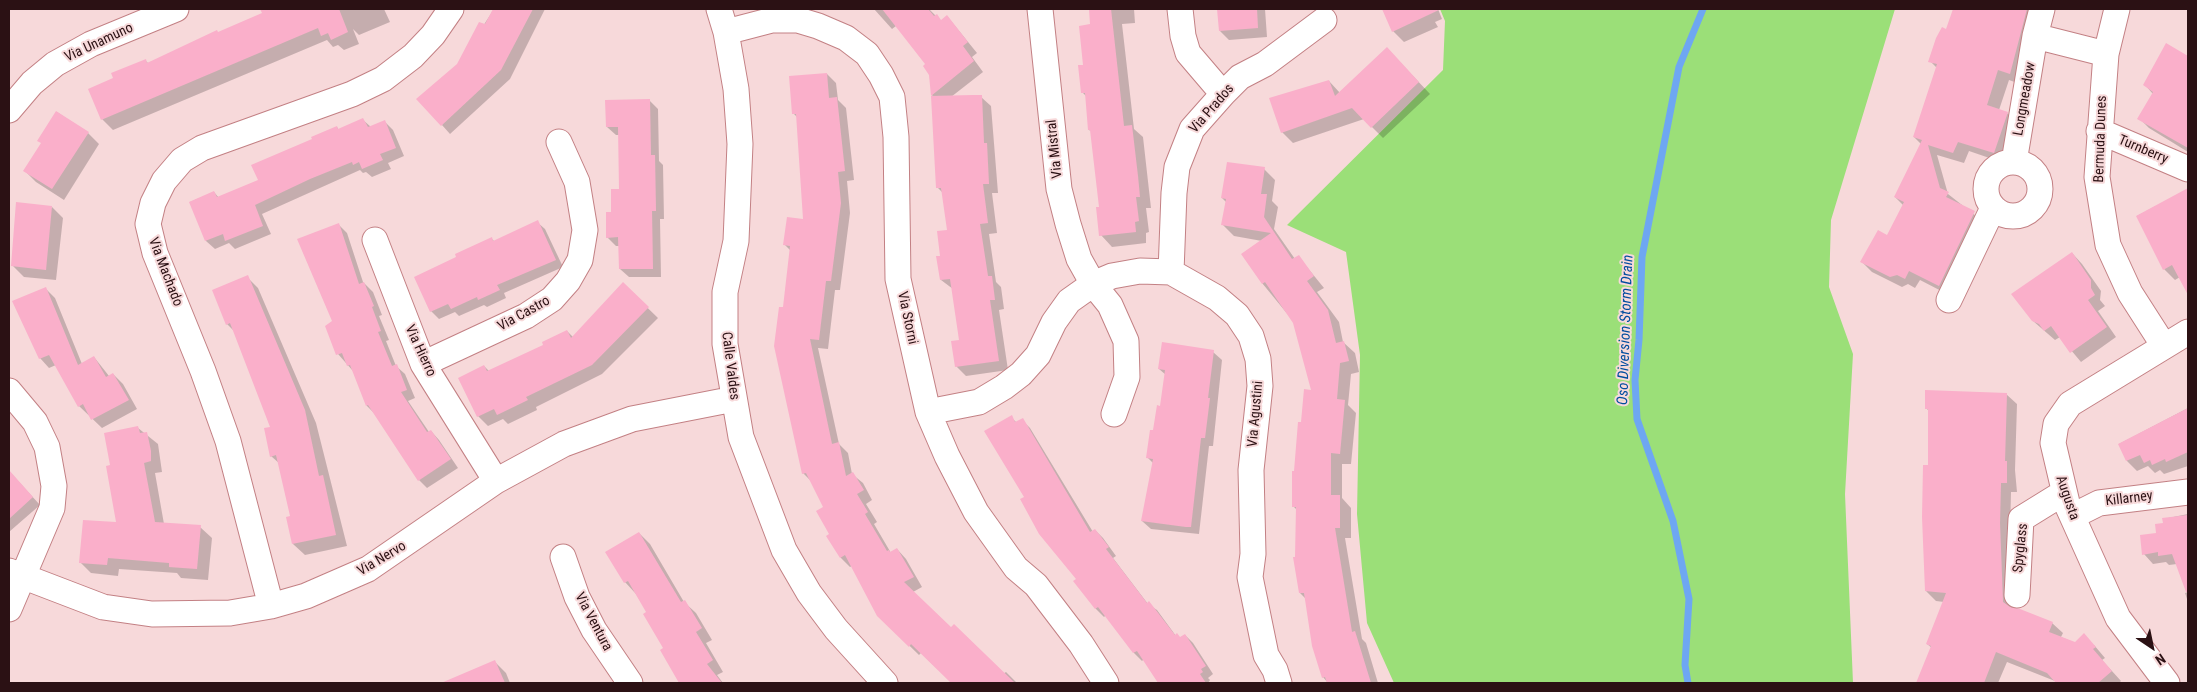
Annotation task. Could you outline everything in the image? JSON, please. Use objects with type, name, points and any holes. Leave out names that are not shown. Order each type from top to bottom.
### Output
[{"type":"street","name":"Via Unamuno","points":[[9,110],[32,83],[55,64],[90,44],[176,9]]},
{"type":"street","name":"Via Machado","points":[[271,606],[228,441],[200,362],[156,253],[148,224],[152,204],[164,181],[182,160],[202,148],[352,94],[383,79],[413,56],[451,9]]},
{"type":"street","name":"Via Mistral","points":[[1040,9],[1059,189],[1079,259],[1093,284],[1110,305],[1126,341],[1127,377],[1114,414]]},
{"type":"street","points":[[1180,9],[1183,36],[1188,53],[1222,94]]},
{"type":"street","name":"Longmeadow","points":[[2014,162],[2035,36],[2042,9]]},
{"type":"street","name":"Bermuda Dunes","points":[[2117,9],[2106,54],[2097,177],[2108,245],[2130,293],[2164,346]]},
{"type":"street","name":"Calle Valdes","points":[[722,20],[736,89],[740,144],[736,241],[725,292],[725,344],[741,437],[784,550],[809,592],[836,629],[885,683]]},
{"type":"street","name":"Via Storni","points":[[722,20],[798,20],[818,26],[846,38],[866,54],[881,75],[892,97],[896,137],[898,279],[928,412],[947,456],[976,512],[1016,568],[1036,585],[1081,644],[1106,683]]},
{"type":"street","name":"Via Prados","points":[[1171,272],[1174,193],[1177,167],[1192,129],[1222,94],[1240,77],[1265,64],[1324,20]]},
{"type":"street","points":[[2035,36],[2106,54]]},
{"type":"street","name":"Turnberry","points":[[2099,131],[2188,169]]},
{"type":"street","name":"Via Castro","points":[[423,364],[526,316],[552,299],[568,281],[580,260],[585,230],[577,182],[559,142]]},
{"type":"street","points":[[2014,162],[2025,165],[2037,178],[2040,186],[2036,202],[2031,210],[2020,215],[2011,216],[1993,208],[1987,196],[1986,187],[1989,176],[1995,169],[2005,163],[2014,162]]},
{"type":"street","points":[[1948,300],[1993,208]]},
{"type":"street","name":"Via Hierro","points":[[375,240],[423,364],[496,481]]},
{"type":"street","points":[[928,412],[979,402],[1021,374],[1038,355],[1054,322],[1069,300],[1093,284],[1112,276],[1131,273],[1171,272]]},
{"type":"street","name":"Via Agustini","points":[[1171,272],[1216,298],[1236,315],[1251,336],[1258,359],[1260,386],[1251,470],[1253,554],[1250,577],[1266,655],[1275,670],[1279,683]]},
{"type":"street","name":"Augusta","points":[[2167,683],[2118,618],[2063,493],[2052,443],[2056,424],[2070,404],[2188,332]]},
{"type":"street","points":[[9,392],[35,422],[47,447],[54,486],[52,508],[16,574],[9,609]]},
{"type":"street","name":"Via Nervo","points":[[16,574],[103,607],[152,614],[230,613],[271,606],[306,596],[368,569],[399,550],[496,481],[564,444],[632,419],[734,399]]},
{"type":"street","name":"Killarney","points":[[2072,516],[2099,503],[2188,492]]},
{"type":"street","name":"Spyglass","points":[[2017,595],[2021,519],[2063,493]]},
{"type":"street","name":"Via Ventura","points":[[563,557],[577,597],[594,630],[630,683]]},
{"type":"green space","points":[[1440,9],[1895,9],[1831,220],[1829,287],[1853,354],[1845,494],[1853,683],[1394,683],[1367,623],[1357,514],[1360,355],[1346,252],[1287,225],[1443,70],[1445,21]]},
{"type":"building","points":[[260,9],[339,9],[348,32],[331,40],[328,33],[321,36],[318,28],[101,120],[88,89],[113,78],[111,73],[146,59],[147,63],[217,30],[218,32],[262,13]]},
{"type":"building","points":[[493,9],[533,9],[501,70],[441,126],[416,99],[457,64],[479,22],[485,24]]},
{"type":"building","points":[[882,9],[928,9],[934,16],[937,14],[941,20],[947,15],[968,42],[963,46],[974,61],[931,96],[929,75],[923,66],[925,64]]},
{"type":"building","points":[[1089,9],[1111,9],[1124,126],[1132,125],[1138,176],[1140,197],[1136,197],[1139,221],[1135,222],[1136,232],[1099,236],[1096,207],[1099,207],[1090,130],[1088,130],[1085,93],[1081,93],[1078,65],[1083,65],[1079,26],[1090,24]]},
{"type":"building","points":[[1217,9],[1257,9],[1258,28],[1219,31]]},
{"type":"building","points":[[1382,9],[1441,9],[1392,32]]},
{"type":"building","points":[[1953,9],[2027,9],[2010,74],[1998,70],[1987,105],[2008,112],[1994,153],[1958,142],[1953,153],[1928,145],[1940,188],[1949,192],[1946,197],[1975,211],[1939,286],[1909,271],[1905,279],[1897,275],[1890,277],[1860,262],[1878,230],[1887,235],[1904,202],[1894,197],[1922,140],[1913,137],[1937,64],[1928,62],[1936,38],[1942,27],[1946,29]]},
{"type":"building","points":[[2166,43],[2188,56],[2188,148],[2137,119],[2153,92],[2143,85]]},
{"type":"building","points":[[1387,47],[1419,82],[1371,128],[1352,108],[1281,133],[1269,98],[1329,80],[1335,96]]},
{"type":"building","points":[[827,73],[829,98],[837,97],[845,171],[838,172],[841,203],[831,281],[826,281],[819,340],[810,339],[832,444],[839,442],[846,476],[853,472],[864,490],[857,494],[868,512],[865,514],[887,551],[889,550],[890,552],[897,548],[914,577],[904,582],[951,627],[954,624],[1015,683],[951,683],[911,644],[909,647],[877,616],[845,555],[840,558],[826,536],[829,534],[816,511],[823,507],[806,473],[802,474],[774,346],[779,307],[783,307],[790,246],[783,245],[787,217],[803,219],[796,114],[792,114],[789,76]]},
{"type":"building","points":[[982,95],[984,143],[987,143],[989,184],[983,184],[988,223],[980,224],[988,276],[992,276],[995,300],[990,300],[999,361],[955,367],[951,341],[959,340],[950,279],[940,280],[936,256],[940,256],[937,231],[947,230],[941,188],[936,188],[931,96]]},
{"type":"building","points":[[650,99],[651,155],[655,155],[656,211],[652,211],[653,269],[619,269],[618,237],[606,238],[606,212],[611,212],[611,189],[619,189],[618,127],[606,127],[605,100]]},
{"type":"building","points":[[56,111],[89,132],[52,189],[23,171],[41,143],[37,141]]},
{"type":"building","points":[[363,118],[368,127],[385,120],[396,148],[380,154],[383,160],[362,169],[359,162],[353,165],[352,162],[310,179],[255,205],[263,226],[225,241],[223,234],[205,241],[189,202],[214,191],[217,197],[258,180],[251,165],[312,139],[311,137],[337,126],[338,129]]},
{"type":"building","points":[[1227,162],[1265,167],[1261,194],[1267,194],[1264,217],[1292,259],[1299,255],[1314,276],[1307,281],[1328,310],[1336,343],[1344,341],[1349,361],[1340,363],[1337,399],[1345,400],[1340,454],[1331,453],[1331,495],[1340,495],[1340,528],[1335,528],[1352,632],[1355,631],[1371,683],[1327,683],[1325,677],[1322,678],[1312,646],[1304,593],[1299,593],[1293,557],[1295,557],[1296,507],[1292,507],[1292,471],[1294,471],[1298,422],[1301,422],[1304,389],[1311,390],[1293,323],[1265,282],[1262,284],[1241,254],[1271,233],[1221,225],[1226,199],[1221,198]]},
{"type":"building","points":[[2188,188],[2188,295],[2172,265],[2163,270],[2136,216]]},
{"type":"building","points":[[16,202],[52,206],[46,270],[11,266]]},
{"type":"building","points":[[538,220],[556,260],[497,285],[500,290],[478,300],[477,297],[451,309],[448,304],[430,312],[414,277],[456,257],[455,254],[492,237],[493,241]]},
{"type":"building","points":[[339,223],[359,284],[364,282],[374,306],[372,307],[381,331],[378,332],[392,366],[397,364],[407,390],[401,392],[427,432],[431,430],[451,459],[418,481],[368,405],[366,406],[350,365],[347,366],[342,353],[336,355],[325,326],[332,321],[297,239]]},
{"type":"building","points":[[2072,252],[2091,280],[2091,288],[2095,295],[2088,300],[2107,327],[2070,353],[2051,326],[2044,331],[2039,324],[2032,321],[2011,294]]},
{"type":"building","points":[[248,275],[305,410],[319,476],[323,475],[336,535],[292,544],[286,517],[290,516],[276,455],[270,457],[264,428],[270,427],[230,323],[226,325],[212,290]]},
{"type":"building","points":[[623,282],[649,307],[592,365],[526,397],[528,400],[497,415],[494,409],[477,417],[458,378],[484,365],[487,371],[543,345],[542,342],[567,330],[571,338]]},
{"type":"building","points":[[46,287],[78,365],[94,356],[106,377],[113,373],[129,400],[91,420],[83,404],[78,407],[49,355],[39,359],[12,301]]},
{"type":"building","points":[[1162,342],[1214,350],[1205,438],[1201,438],[1191,527],[1141,521],[1153,459],[1146,458],[1150,430],[1153,430],[1157,405],[1160,406],[1165,370],[1158,369]]},
{"type":"building","points":[[1925,390],[2007,393],[2005,461],[2007,461],[2007,483],[2001,483],[2000,523],[2003,602],[2010,607],[2053,622],[2049,632],[2075,642],[2084,633],[2096,647],[2093,649],[2112,671],[2098,683],[2056,683],[2047,673],[1996,652],[1984,683],[1916,683],[1931,646],[1926,644],[1946,593],[1925,591],[1922,517],[1923,465],[1928,465],[1928,409],[1925,409]]},
{"type":"building","points":[[2188,408],[2188,452],[2166,462],[2165,459],[2152,465],[2150,460],[2144,463],[2140,455],[2126,461],[2118,444]]},
{"type":"building","points":[[1012,415],[1015,422],[1023,418],[1090,532],[1095,529],[1109,547],[1106,549],[1147,603],[1149,601],[1175,635],[1177,633],[1180,637],[1185,634],[1206,666],[1201,669],[1203,672],[1200,674],[1206,683],[1158,683],[1137,651],[1133,653],[1098,607],[1095,609],[1073,581],[1076,579],[1039,534],[1020,499],[1024,497],[984,431]]},
{"type":"building","points":[[138,426],[140,433],[147,432],[151,451],[151,461],[144,463],[155,522],[201,525],[197,569],[169,567],[169,563],[108,558],[107,565],[79,563],[83,520],[116,522],[106,466],[110,465],[104,433]]},
{"type":"building","points":[[9,470],[33,497],[9,519]]},
{"type":"building","points":[[2188,515],[2188,592],[2186,592],[2172,554],[2158,556],[2158,552],[2142,555],[2140,535],[2156,533],[2155,524],[2163,523],[2162,518]]},
{"type":"building","points":[[639,532],[681,602],[685,600],[702,628],[696,632],[713,660],[707,664],[722,683],[679,683],[660,650],[663,648],[643,614],[646,612],[628,581],[624,583],[605,552]]},
{"type":"building","points":[[495,660],[505,683],[441,683]]},
{"type":"waterway","name":"Oso Diversion Storm Drain","points":[[1688,683],[1685,665],[1689,599],[1673,521],[1637,419],[1635,380],[1639,340],[1642,257],[1679,67],[1703,9]]}]
